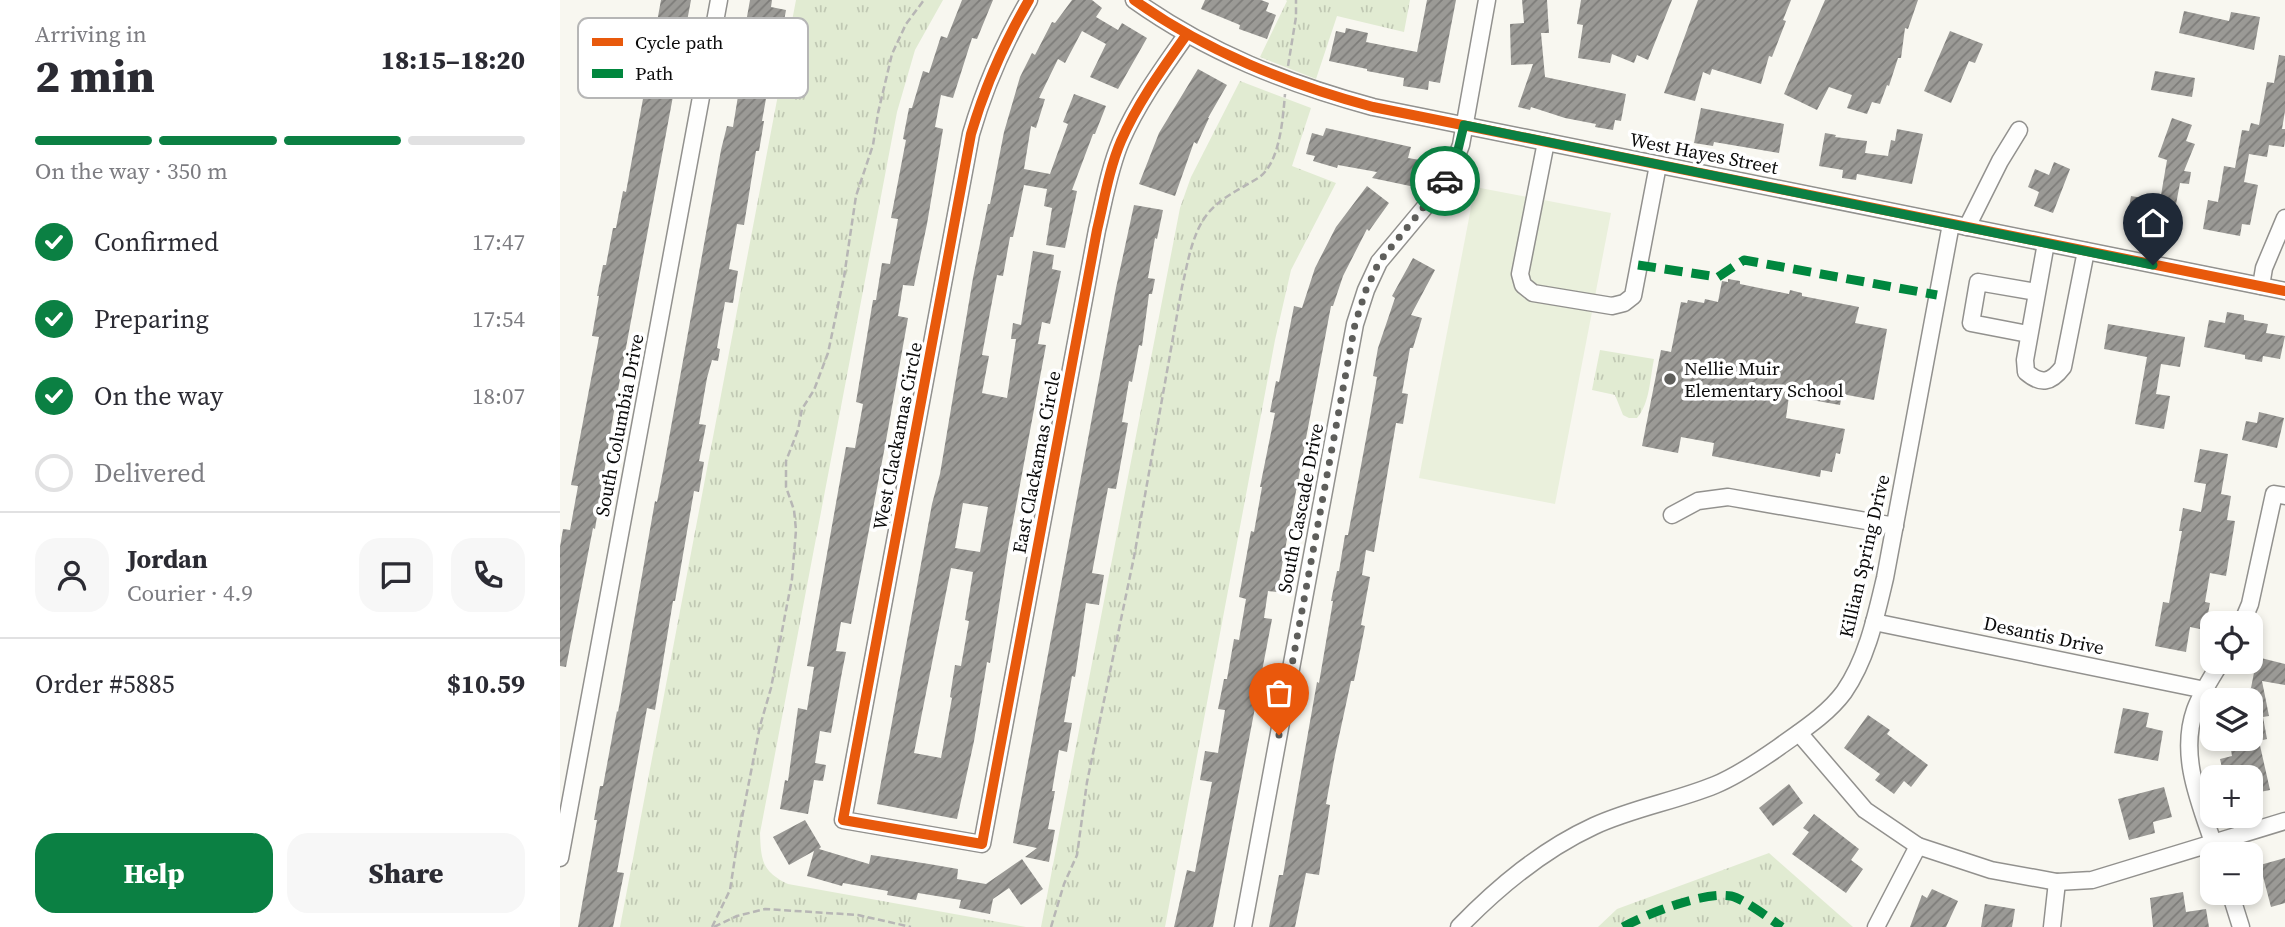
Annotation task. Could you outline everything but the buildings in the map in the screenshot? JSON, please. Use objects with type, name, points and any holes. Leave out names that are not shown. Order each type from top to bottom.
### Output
[{"type":"street","name":"South Columbia Drive","points":[[716,18],[719,0]]},
{"type":"street","name":"West Clackamas Circle","points":[[912,832],[843,820],[971,134],[993,70],[1009,34],[1029,0]]},
{"type":"street","name":"West Hayes Street","points":[[1134,0],[1187,34],[1237,60],[1286,80],[1373,107],[2285,291]]},
{"type":"street","name":"South Cascade Drive","points":[[1243,927],[1355,324],[1379,262],[1448,177],[1461,145],[1487,0]]},
{"type":"street","name":"East Clackamas Circle","points":[[912,832],[982,844],[1094,244],[1109,180],[1134,114],[1187,34]]},
{"type":"street","name":"South Columbia Drive","points":[[560,858],[701,98]]},
{"type":"street","name":"Killian Spring Drive","points":[[1459,927],[1489,896],[1538,856],[1595,825],[1717,785],[1759,761],[1799,733],[1843,693],[1861,660],[1874,622],[1959,226],[2019,130]]},
{"type":"street","points":[[1546,142],[1520,274],[1523,285],[1533,293],[1612,306],[1624,303],[1633,296],[1658,165]]},
{"type":"street","points":[[2261,286],[2267,259],[2285,218]]},
{"type":"street","points":[[2046,243],[2028,334],[2026,372],[2046,381],[2055,377],[2063,367],[2086,251]]},
{"type":"street","points":[[2028,334],[1971,323],[1978,282],[2036,292]]},
{"type":"street","points":[[2247,611],[2280,495]]},
{"type":"street","points":[[1672,515],[1698,501],[1728,497],[1895,526]]},
{"type":"street","name":"Desantis Drive","points":[[1874,622],[2200,689]]},
{"type":"street","points":[[2200,700],[2194,712],[2188,753],[2192,776],[2214,842]]},
{"type":"street","points":[[1799,733],[1865,810],[1917,846],[1991,870],[2057,881],[2092,880],[2200,853]]},
{"type":"street","points":[[2233,842],[2285,821]]},
{"type":"street","points":[[1876,927],[1917,846]]},
{"type":"street","points":[[2052,927],[2057,881]]},
{"type":"street","points":[[2234,905],[2241,927]]},
{"type":"path","points":[[713,927],[730,890],[760,726],[771,688],[792,579],[796,530],[794,510],[786,487],[786,461],[798,430],[802,409],[814,390],[828,353],[844,277],[856,197],[873,145],[892,54],[906,24],[924,0]]},
{"type":"path","points":[[1051,927],[1077,855],[1087,782],[1134,556],[1192,244],[1208,213],[1224,197],[1261,176],[1271,163],[1283,123],[1296,0]]},
{"type":"path","points":[[713,927],[737,916],[765,909],[858,915],[911,927]]},
{"type":"green space","points":[[796,0],[943,0],[915,50],[897,112],[760,833],[762,858],[768,870],[788,884],[1026,927],[620,927],[777,98],[808,98],[808,18],[793,18]]},
{"type":"green space","points":[[1286,0],[1410,0],[1404,32],[1337,16],[1316,79],[1260,57]]},
{"type":"green space","points":[[1240,81],[1311,108],[1292,166],[1336,183],[1291,270],[1275,340],[1165,927],[1041,927],[1180,208],[1191,177]]},
{"type":"green space","points":[[1475,187],[1611,213],[1555,504],[1419,478]]},
{"type":"green space","points":[[1600,350],[1654,359],[1647,398],[1637,418],[1623,415],[1615,395],[1592,390]]},
{"type":"green space","points":[[1769,853],[1853,927],[1598,927],[1617,909]]},
{"type":"marked path","points":[[1638,265],[1718,277],[1744,260],[1937,295]]},
{"type":"marked path","points":[[1623,927],[1691,900],[1720,895],[1743,901],[1782,927]]},
{"type":"cycle path","points":[[1029,0],[996,65],[971,134],[843,820],[982,844],[1097,230],[1110,174],[1121,141],[1135,113],[1187,34]]},
{"type":"cycle path","points":[[1134,0],[1219,51],[1279,77],[1373,107],[2285,291]]},
{"type":"way so far","points":[[1279,735],[1355,324],[1379,262],[1445,181]]},
{"type":"place","name":"Nellie Muir Elementary School","points":[[1670,379]]},
{"type":"route","points":[[1445,181],[1461,145],[1464,125],[2153,265]]}]
